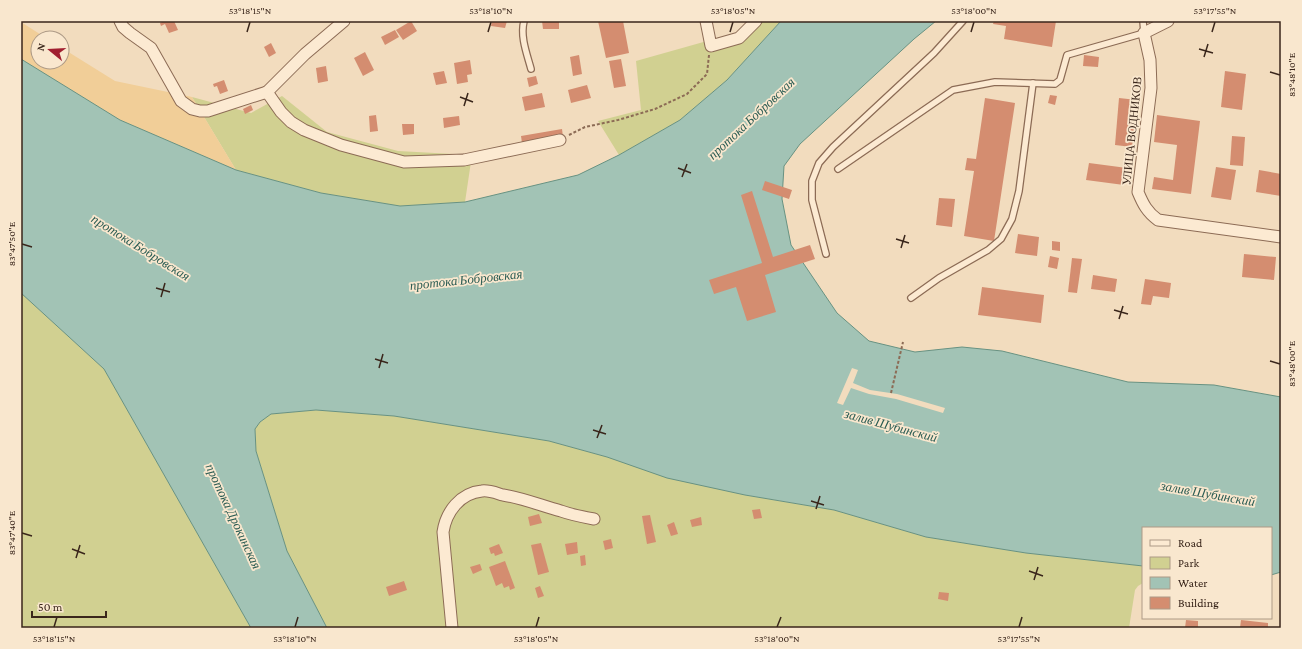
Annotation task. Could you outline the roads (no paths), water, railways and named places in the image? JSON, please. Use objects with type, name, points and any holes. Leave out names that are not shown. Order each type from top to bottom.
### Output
[{"type":"street","points":[[120,21],[123,27],[151,48],[182,101],[192,108],[200,111],[208,111],[267,92],[305,54],[344,21]]},
{"type":"street","points":[[706,21],[711,46],[739,38],[756,21]]},
{"type":"street","points":[[1144,33],[1168,21]]},
{"type":"street","name":"УЛИЦА ВОДНИКОВ","points":[[1144,33],[1150,60],[1151,88],[1138,192],[1144,206],[1150,214],[1158,220],[1281,237]]},
{"type":"street","points":[[267,92],[281,112],[291,122],[304,130],[341,145],[404,162],[464,160],[560,140]]},
{"type":"street","points":[[452,628],[443,532],[445,521],[452,509],[460,500],[468,494],[483,491],[511,496],[562,512],[594,519]]},
{"type":"lane","points":[[524,21],[522,27],[525,48],[531,69]]},
{"type":"lane","points":[[826,254],[812,200],[812,181],[819,163],[833,147],[934,53],[963,21]]},
{"type":"lane","points":[[838,168],[953,90],[996,82],[1055,84],[1060,80],[1067,55],[1144,33],[1143,21]]},
{"type":"lane","points":[[911,298],[939,278],[988,250],[1001,239],[1012,219],[1019,191],[1033,83]]},
{"type":"water","points":[[781,21],[936,21],[914,39],[800,144],[784,166],[782,199],[791,245],[837,313],[869,341],[915,352],[962,347],[1002,351],[1128,382],[1214,385],[1281,397],[1281,572],[1272,575],[1272,527],[1142,527],[1142,566],[1026,553],[926,537],[834,510],[745,495],[667,478],[607,457],[549,441],[394,416],[316,410],[271,414],[260,422],[255,429],[256,451],[287,551],[327,628],[251,628],[104,369],[21,293],[21,59],[30,65],[30,70],[39,70],[120,120],[236,170],[321,193],[400,206],[465,202],[578,175],[619,155],[680,120],[727,80]]},
{"type":"water label","name":"протока Бобровская","points":[[751,118]]},
{"type":"water label","name":"протока Бобровская","points":[[141,247]]},
{"type":"water label","name":"протока Бобровская","points":[[466,279]]},
{"type":"water label","name":"залив Шубинский","points":[[891,425]]},
{"type":"water label","name":"залив Шубинский","points":[[1208,493]]},
{"type":"water label","name":"протока Дрокинская","points":[[234,516]]}]
